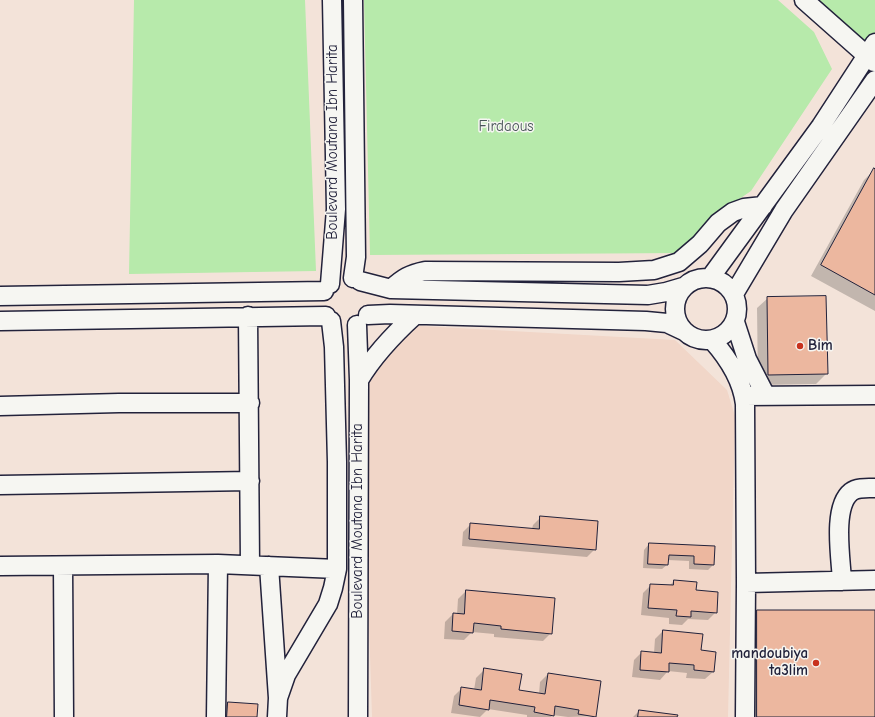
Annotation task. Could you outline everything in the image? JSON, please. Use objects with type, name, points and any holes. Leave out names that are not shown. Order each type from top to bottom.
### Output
[{"type":"street","name":"Boulevard Moutana Ibn Harita","points":[[327,287],[336,209],[332,0]]},
{"type":"street","name":"Boulevard Moutana Ibn Harita","points":[[353,0],[357,280]]},
{"type":"street","points":[[710,278],[821,126],[872,53],[804,0]]},
{"type":"street","points":[[734,294],[784,210],[875,80]]},
{"type":"street","points":[[391,289],[402,280],[413,274],[425,271],[619,272],[654,270],[679,262],[700,244],[718,222],[733,212],[744,208],[763,206]]},
{"type":"street","points":[[0,321],[248,316],[328,318],[343,326],[350,326],[362,320],[415,315],[646,321],[667,323],[693,337],[702,340],[712,340],[729,330],[735,322],[738,313],[734,294],[728,286],[720,280],[710,278],[700,278],[691,281],[683,287],[648,295],[391,289],[345,277],[337,279],[327,287],[322,299],[323,308],[328,318]]},
{"type":"street","points":[[357,280],[367,287],[370,295],[371,309],[362,320]]},
{"type":"street","points":[[0,296],[327,287]]},
{"type":"street","points":[[683,287],[675,304],[675,314],[678,324],[684,331]]},
{"type":"street","points":[[359,380],[368,364],[380,349],[415,315]]},
{"type":"street","points":[[248,316],[250,403],[250,565]]},
{"type":"street","name":"Boulevard Moutana Ibn Harita","points":[[278,698],[286,675],[328,604],[334,588],[337,569],[337,454],[334,347],[328,318]]},
{"type":"street","name":"Boulevard Moutana Ibn Harita","points":[[358,717],[359,380],[362,320]]},
{"type":"street","points":[[735,322],[747,358],[766,396]]},
{"type":"street","points":[[712,340],[723,352],[737,376],[744,396],[746,583],[745,717]]},
{"type":"street","points":[[744,396],[875,395]]},
{"type":"street","points":[[0,406],[250,403]]},
{"type":"street","points":[[0,485],[250,480]]},
{"type":"street","points":[[842,581],[839,522],[841,508],[847,496],[855,489],[875,488]]},
{"type":"street","points":[[0,566],[218,564],[337,569]]},
{"type":"street","points":[[216,717],[218,564]]},
{"type":"street","points":[[63,566],[64,717]]},
{"type":"street","name":"Boulevard Moutana Ibn Harita","points":[[269,566],[278,698],[277,717]]},
{"type":"street","points":[[746,583],[875,580]]},
{"type":"shaded area","points":[[403,325],[675,340],[727,390],[735,416],[728,717],[372,717],[361,374]]},
{"type":"green space","points":[[134,0],[305,0],[316,271],[129,274]]},
{"type":"green space","name":"Firdaous","points":[[364,0],[778,0],[814,32],[832,69],[751,191],[723,210],[684,253],[370,255]]},
{"type":"green space","points":[[804,0],[875,0],[875,63]]},
{"type":"building","points":[[874,168],[875,169],[875,295],[821,265]]},
{"type":"building","points":[[826,296],[828,374],[768,375],[767,297]]},
{"type":"building","points":[[540,516],[598,521],[596,550],[469,539],[470,523],[539,529]]},
{"type":"building","points":[[649,543],[715,546],[714,565],[694,564],[694,556],[669,555],[668,565],[648,564]]},
{"type":"building","points":[[674,580],[697,582],[696,590],[718,592],[717,613],[691,611],[691,617],[676,616],[677,610],[648,608],[650,584],[673,585]]},
{"type":"building","points":[[466,590],[555,598],[552,634],[501,629],[501,626],[474,623],[473,633],[452,631],[453,613],[464,614]]},
{"type":"building","name":"mandoubiya ta3lim","points":[[757,610],[875,610],[875,717],[757,717]]},
{"type":"building","points":[[663,630],[703,634],[701,650],[716,652],[714,672],[694,670],[694,665],[669,663],[669,672],[640,670],[641,651],[661,653]]},
{"type":"building","points":[[484,668],[522,674],[519,690],[545,694],[548,673],[601,681],[596,717],[578,714],[579,710],[555,706],[554,716],[534,712],[535,707],[490,700],[489,710],[459,705],[461,687],[481,690]]},
{"type":"building","points":[[228,702],[258,704],[257,717],[227,717]]},
{"type":"building","points":[[639,710],[678,715],[677,717],[638,717]]},
{"type":"place","name":"Bim","points":[[800,346]]},
{"type":"place","name":"mandoubiya ta3lim","points":[[816,663]]}]
